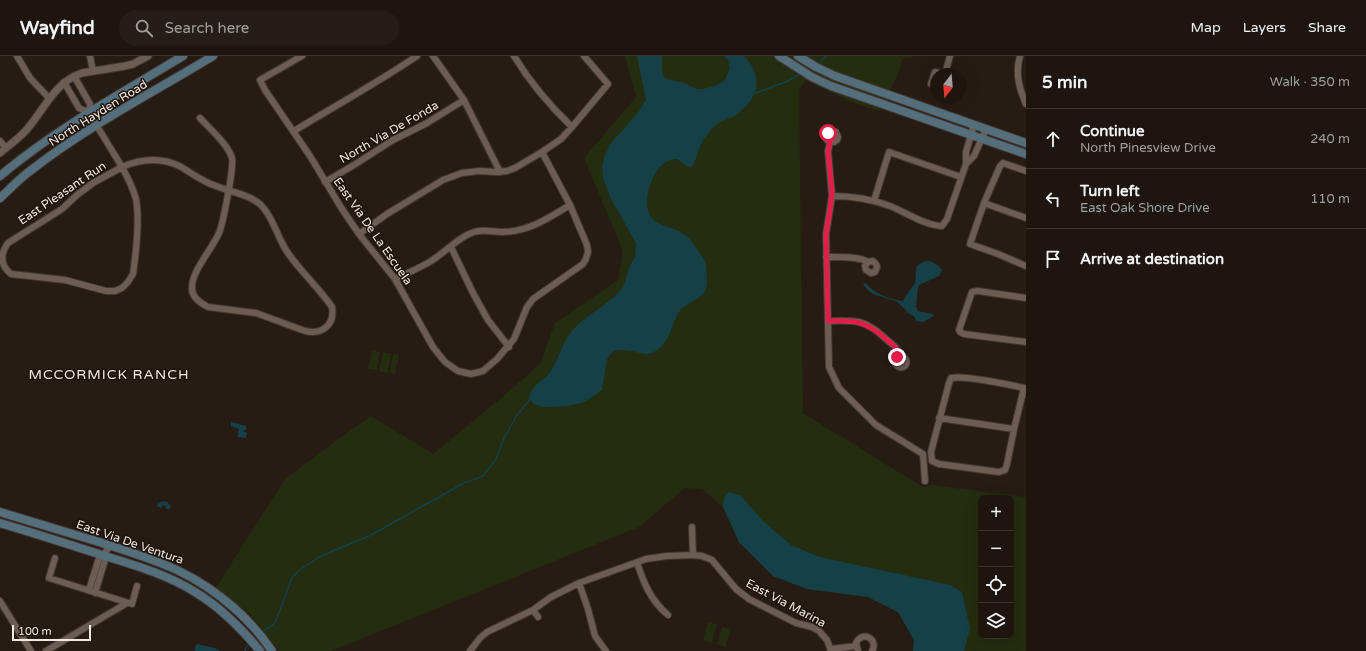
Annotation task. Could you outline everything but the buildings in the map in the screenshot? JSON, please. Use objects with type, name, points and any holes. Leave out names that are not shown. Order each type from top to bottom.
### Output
[{"type":"main road","name":"North Hayden Road","points":[[0,176],[34,148],[183,56]]},
{"type":"main road","name":"North Hayden Road","points":[[0,198],[29,171],[97,125],[213,56]]},
{"type":"main road","points":[[779,56],[805,73],[832,86],[1026,154]]},
{"type":"main road","points":[[798,56],[835,76],[1026,143]]},
{"type":"main road","name":"East Via De Ventura","points":[[0,512],[156,561],[182,572],[220,596],[239,612],[254,627],[272,651]]},
{"type":"main road","name":"East Via De Ventura","points":[[0,523],[163,575],[196,592],[232,620],[260,651]]},
{"type":"street","points":[[17,56],[30,78],[49,98]]},
{"type":"street","points":[[90,56],[93,71]]},
{"type":"street","points":[[0,141],[3,151],[26,130],[49,98],[64,82],[74,76],[133,64],[148,56]]},
{"type":"street","name":"East Via De La Escuela","points":[[302,56],[269,73],[260,80],[264,90],[294,131],[359,234],[395,279],[432,347],[445,362],[458,371],[471,374],[483,371],[509,347]]},
{"type":"street","points":[[294,131],[382,79],[417,56]]},
{"type":"street","points":[[433,56],[464,100],[500,172]]},
{"type":"street","points":[[514,56],[523,72],[548,103],[572,127]]},
{"type":"street","points":[[359,234],[387,214],[444,180],[462,173],[479,171],[500,172],[515,168],[561,139],[608,84],[584,56]]},
{"type":"street","points":[[946,68],[950,56]]},
{"type":"street","points":[[1020,56],[1017,65],[1017,76],[1023,90],[1026,104]]},
{"type":"street","name":"East Pleasant Run","points":[[74,76],[90,104],[89,113]]},
{"type":"street","name":"East Pleasant Run","points":[[64,82],[80,108],[89,113],[97,125],[122,167],[131,184],[136,199],[138,216],[133,274],[122,288],[115,291],[106,291],[65,280],[11,274],[4,270],[0,261],[2,248],[62,209],[77,194],[93,183],[122,167],[134,162],[150,160],[171,163],[206,182],[228,191],[254,199],[261,205],[267,213],[279,239],[290,257],[332,307],[332,317],[327,327],[321,331],[312,332],[256,313],[208,307],[201,304],[194,297],[191,289],[193,279],[219,232],[228,191],[232,165],[232,158],[224,144],[200,118]]},
{"type":"street","name":"North Via De Fonda","points":[[325,182],[393,140],[427,123],[464,100]]},
{"type":"street","points":[[832,196],[874,201],[932,224],[942,226],[947,219],[966,164],[966,152],[974,125]]},
{"type":"street","points":[[966,164],[974,156],[986,129]]},
{"type":"street","points":[[830,142],[828,152],[832,196],[826,234],[829,367],[838,388],[876,425],[923,454],[925,482]]},
{"type":"street","points":[[451,247],[488,320],[509,347],[514,340],[533,299],[579,267],[586,259],[588,252],[587,245],[570,205],[542,152]]},
{"type":"street","points":[[874,201],[889,152],[961,178]]},
{"type":"street","points":[[1026,171],[1003,162],[984,203],[970,244],[1026,266]]},
{"type":"street","points":[[984,203],[1026,218]]},
{"type":"street","points":[[395,279],[431,261],[465,235],[476,231],[487,230],[502,232],[517,230],[535,225],[570,205]]},
{"type":"street","points":[[826,257],[863,259],[868,262]]},
{"type":"street","points":[[1026,298],[978,291],[972,292],[959,328],[960,332],[966,334],[1026,342]]},
{"type":"street","points":[[828,321],[853,320],[867,324],[895,347],[900,356]]},
{"type":"street","points":[[951,378],[979,380],[1025,389],[1005,470],[999,472],[939,464],[932,461],[931,452],[951,378]]},
{"type":"street","points":[[939,418],[1014,429]]},
{"type":"street","points":[[692,527],[693,555]]},
{"type":"street","points":[[92,592],[105,560],[103,555],[110,546]]},
{"type":"street","name":"East Via Marina","points":[[470,651],[487,632],[533,610],[551,597],[579,583],[637,562],[655,558],[693,555],[708,557],[712,560],[736,589],[749,599],[796,623],[812,627],[819,631],[828,640],[831,650]]},
{"type":"street","points":[[55,558],[49,578],[132,604],[137,586]]},
{"type":"street","points":[[637,562],[650,593],[660,609],[668,615]]},
{"type":"street","points":[[579,583],[595,636],[606,651]]},
{"type":"street","points":[[0,601],[31,651]]},
{"type":"street","points":[[46,651],[127,603]]},
{"type":"street","points":[[533,610],[538,617]]},
{"type":"street","points":[[831,650],[857,648],[859,638],[867,636],[873,641],[874,648],[872,651]]},
{"type":"green space","points":[[625,56],[913,56],[912,58],[903,58],[897,76],[879,111],[851,102],[806,80],[799,90],[803,413],[921,486],[926,487],[931,485],[1010,495],[978,495],[978,639],[1014,639],[1014,495],[1026,497],[1026,651],[913,651],[914,640],[898,612],[868,597],[807,589],[773,576],[739,542],[723,507],[702,489],[685,488],[639,527],[331,651],[279,651],[250,614],[215,589],[285,479],[371,416],[433,454],[540,364],[555,323],[618,280],[623,251],[584,158],[636,97]]},
{"type":"green space","points":[[372,350],[380,352],[377,370],[368,369]]},
{"type":"green space","points":[[383,352],[391,354],[388,373],[379,371]]},
{"type":"green space","points":[[393,354],[399,355],[395,374],[390,373]]},
{"type":"green space","points":[[708,622],[717,625],[711,643],[703,640]]},
{"type":"green space","points":[[722,627],[731,629],[725,647],[717,644]]},
{"type":"water","points":[[637,56],[662,56],[662,74],[665,78],[684,83],[697,89],[715,86],[724,81],[730,69],[728,60],[724,56],[744,56],[751,64],[755,72],[756,88],[754,95],[744,109],[736,115],[718,123],[711,129],[701,144],[692,167],[687,166],[677,159],[663,164],[651,181],[647,197],[648,211],[651,217],[660,224],[679,231],[688,237],[695,246],[706,265],[707,283],[705,290],[698,298],[680,310],[667,339],[659,349],[647,354],[614,350],[607,359],[602,390],[595,395],[584,402],[573,405],[548,407],[537,405],[531,401],[530,398],[532,390],[548,375],[565,342],[576,326],[620,291],[625,283],[630,265],[635,258],[636,243],[611,199],[603,178],[602,167],[605,155],[611,143],[637,114],[646,100]]},
{"type":"water","points":[[927,261],[936,264],[942,270],[939,276],[919,285],[918,287],[916,307],[918,311],[932,314],[934,316],[923,322],[916,321],[914,316],[908,313],[896,301],[876,295],[870,292],[863,285],[865,283],[867,284],[878,294],[902,301],[914,285],[918,265]]},
{"type":"water","points":[[231,422],[246,426],[246,430],[243,431],[247,433],[246,438],[237,437],[239,429],[231,426]]},
{"type":"water","points":[[729,492],[741,496],[764,522],[791,545],[820,557],[950,585],[962,592],[970,629],[964,651],[913,651],[914,640],[898,612],[868,597],[807,589],[773,576],[739,542],[723,507],[724,498]]},
{"type":"water","points":[[165,501],[171,506],[170,509],[166,509],[163,505],[161,508],[157,506],[158,503]]},
{"type":"water","points":[[199,644],[215,648],[220,651],[196,651],[194,649],[196,645]]},
{"type":"waterway","points":[[817,64],[826,56]]},
{"type":"waterway","points":[[753,94],[788,81],[801,73]]},
{"type":"waterway","points":[[265,630],[273,625],[277,618],[292,578],[298,571],[319,557],[371,535],[464,483],[483,476],[496,459],[504,438],[517,415],[532,397]]},
{"type":"waterway","points":[[245,651],[247,646]]},
{"type":"district","name":"MCCORMICK RANCH","points":[[109,374]]},
{"type":"route","points":[[828,133],[826,136],[830,142],[828,152],[832,196],[826,234],[828,321],[853,320],[871,326],[896,348],[900,356],[897,357]]}]
